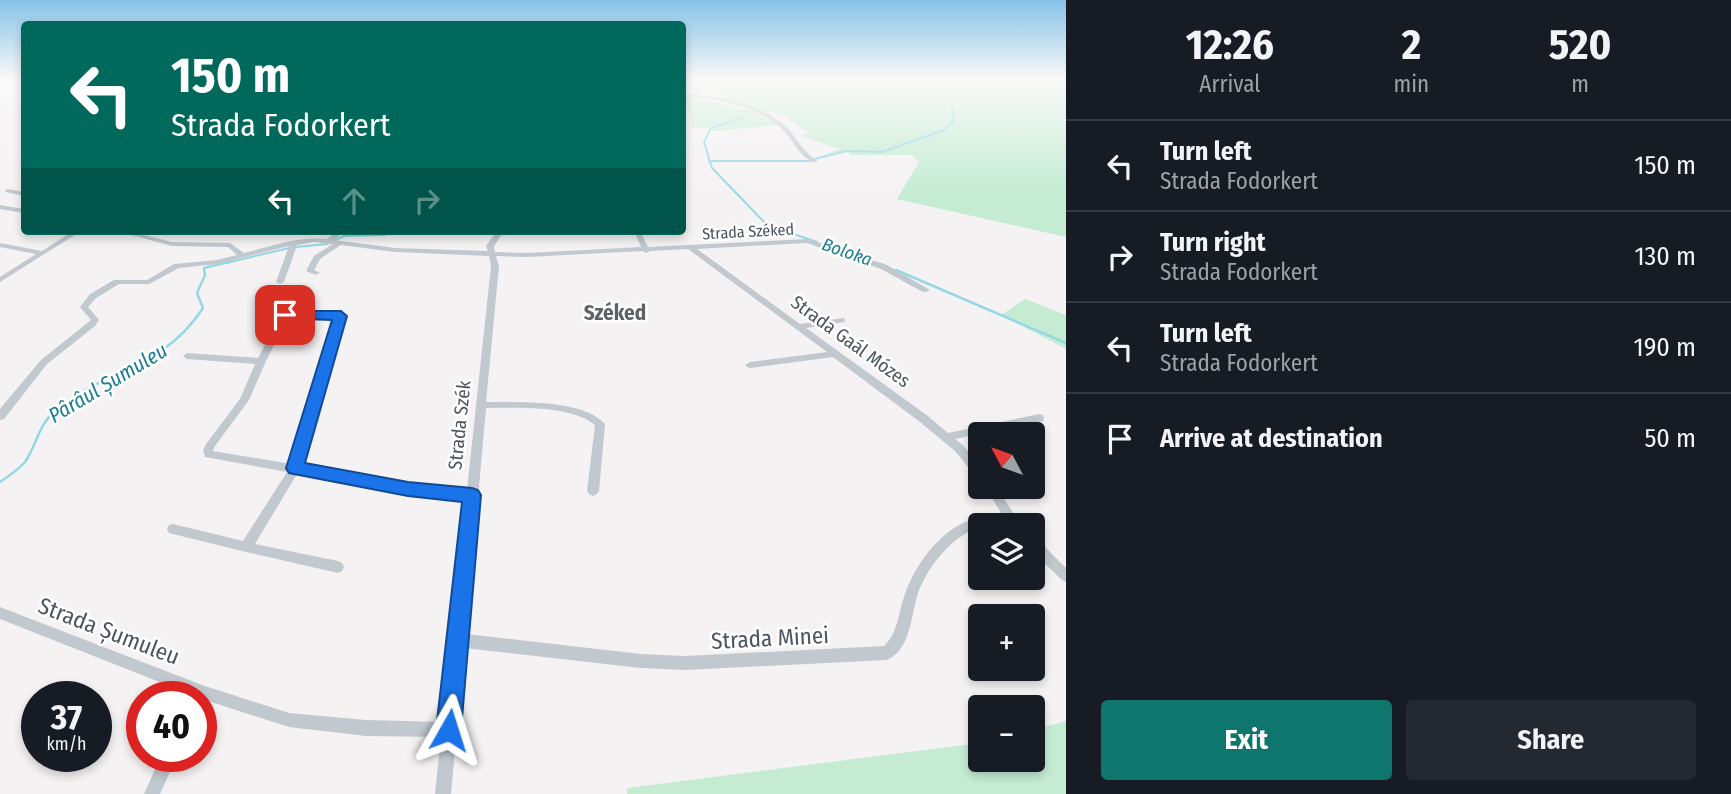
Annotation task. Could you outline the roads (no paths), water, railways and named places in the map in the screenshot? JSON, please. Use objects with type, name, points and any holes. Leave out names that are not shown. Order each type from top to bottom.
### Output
[{"type":"street","points":[[769,117],[786,129],[804,155],[816,161]]},
{"type":"street","points":[[8,191],[21,193]]},
{"type":"street","points":[[0,207],[21,210]]},
{"type":"street","points":[[0,280],[72,235]]},
{"type":"street","points":[[136,235],[172,244],[230,245],[243,256]]},
{"type":"street","points":[[329,241],[337,235]]},
{"type":"street","name":"Strada Szék","points":[[443,794],[495,266],[491,243],[498,235]]},
{"type":"street","points":[[639,235],[646,251]]},
{"type":"street","points":[[0,416],[44,362],[92,324],[95,320],[83,307],[109,285],[122,281],[149,282],[177,267],[329,241],[395,250],[494,254]]},
{"type":"street","name":"Strada Széked","points":[[494,254],[646,251],[808,242],[884,267],[926,290]]},
{"type":"street","points":[[316,273],[310,271],[315,261],[340,243]]},
{"type":"street","points":[[0,245],[43,253]]},
{"type":"street","points":[[280,282],[293,246]]},
{"type":"street","name":"Strada Gaál Mózes","points":[[691,248],[968,453]]},
{"type":"street","points":[[246,547],[295,468],[341,316],[285,315],[244,400],[208,450],[216,456],[295,468],[408,489],[472,495]]},
{"type":"street","points":[[798,327],[841,320]]},
{"type":"street","points":[[750,365],[833,354]]},
{"type":"street","points":[[187,356],[261,361]]},
{"type":"street","points":[[481,405],[518,405],[581,414],[596,419],[600,424],[593,491]]},
{"type":"street","points":[[948,438],[1039,418]]},
{"type":"street","name":"Strada Minei","points":[[457,640],[641,661],[685,663],[887,653],[894,647],[900,635],[910,596],[918,578],[947,539],[968,525]]},
{"type":"street","points":[[173,530],[338,567]]},
{"type":"street","points":[[1045,555],[1066,576]]},
{"type":"street","name":"Strada Șumuleu","points":[[0,612],[169,681]]},
{"type":"street","name":"Strada Șumuleu","points":[[217,699],[289,720],[366,728],[449,730]]},
{"type":"street","points":[[152,794],[162,772]]},
{"type":"waterway","points":[[815,159],[846,151],[882,152],[944,130],[954,117]]},
{"type":"waterway","name":"Boloka","points":[[710,161],[704,142],[711,128],[741,118]]},
{"type":"waterway","points":[[710,161],[810,161]]},
{"type":"waterway","name":"Boloka","points":[[710,161],[712,168],[767,225],[817,242]]},
{"type":"waterway","name":"Pârâul Șumuleu","points":[[295,247],[327,244],[344,236],[384,235]]},
{"type":"waterway","name":"Pârâul Șumuleu","points":[[226,263],[289,248]]},
{"type":"waterway","name":"Pârâul Șumuleu","points":[[0,482],[25,462],[45,422],[55,411],[74,397],[152,357],[187,329],[203,308],[197,293],[205,275],[204,268],[233,261]]},
{"type":"waterway","name":"Boloka","points":[[896,270],[1066,343]]},
{"type":"district","name":"Széked","points":[[615,313]]}]
